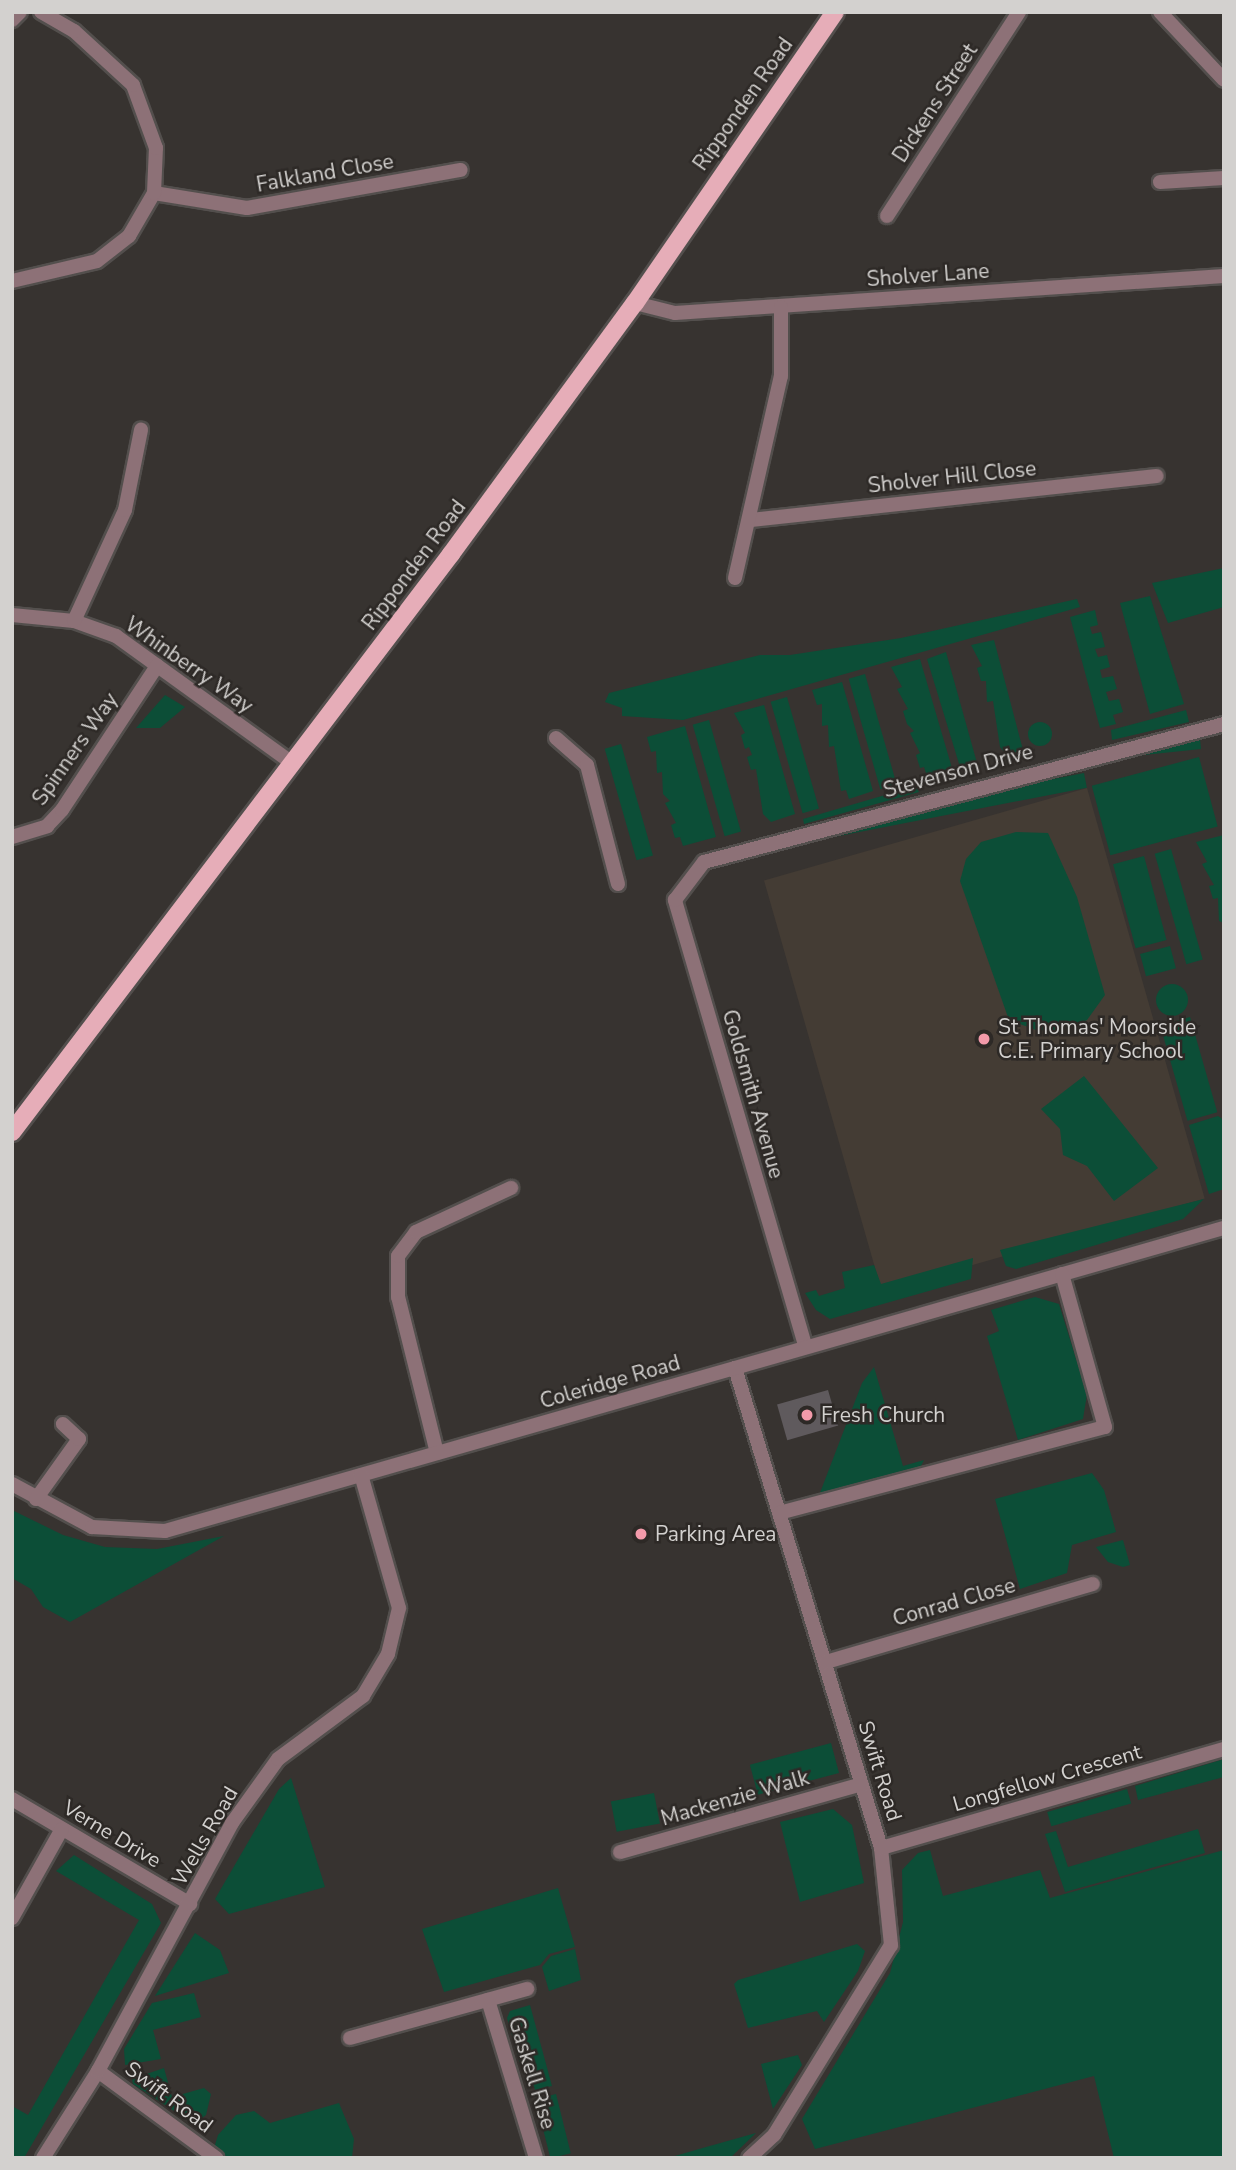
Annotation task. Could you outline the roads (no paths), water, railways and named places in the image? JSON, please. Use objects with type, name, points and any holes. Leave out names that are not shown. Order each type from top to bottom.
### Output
[{"type":"main road","name":"Ripponden Road","points":[[12,1132],[292,763],[635,303],[835,12]]},
{"type":"street","points":[[12,20],[20,12]]},
{"type":"street","points":[[12,281],[97,261],[129,236],[154,193],[156,148],[134,85],[74,32],[41,12]]},
{"type":"street","name":"Dickens Street","points":[[887,216],[1019,12]]},
{"type":"street","points":[[1160,12],[1224,80]]},
{"type":"street","name":"Falkland Close","points":[[154,193],[247,208],[461,170]]},
{"type":"street","points":[[1160,182],[1224,178]]},
{"type":"street","name":"Sholver Lane","points":[[635,303],[675,313],[1224,276]]},
{"type":"street","points":[[736,578],[781,376],[781,307]]},
{"type":"street","points":[[74,621],[125,510],[141,430]]},
{"type":"street","name":"Sholver Hill Close","points":[[751,520],[1157,476]]},
{"type":"street","name":"Whinberry Way","points":[[12,615],[74,621],[116,636],[292,763]]},
{"type":"street","name":"Spinners Way","points":[[12,837],[47,826],[62,810],[157,666]]},
{"type":"street","name":"Stevenson Drive","points":[[704,862],[1224,724]]},
{"type":"street","points":[[556,738],[587,765],[618,884]]},
{"type":"street","name":"Goldsmith Avenue","points":[[704,862],[675,900],[805,1345]]},
{"type":"street","points":[[437,1453],[398,1297],[398,1256],[416,1232],[511,1188]]},
{"type":"street","name":"Coleridge Road","points":[[12,1484],[92,1527],[165,1531],[735,1368],[805,1345],[1224,1228]]},
{"type":"street","points":[[779,1513],[1105,1427],[1062,1275]]},
{"type":"street","name":"Swift Road","points":[[735,1368],[881,1848],[891,1945],[774,2135],[749,2158]]},
{"type":"street","points":[[36,1499],[79,1439],[63,1423]]},
{"type":"street","name":"Wells Road","points":[[43,2158],[98,2071],[232,1823],[278,1759],[363,1696],[388,1654],[399,1608],[361,1475]]},
{"type":"street","name":"Conrad Close","points":[[826,1662],[1093,1584]]},
{"type":"street","name":"Longfellow Crescent","points":[[881,1848],[1224,1749]]},
{"type":"street","name":"Mackenzie Walk","points":[[620,1852],[862,1784]]},
{"type":"street","name":"Verne Drive","points":[[12,1799],[190,1905]]},
{"type":"street","points":[[12,1918],[62,1829]]},
{"type":"street","name":"Gaskell Rise","points":[[350,2038],[527,1989]]},
{"type":"street","name":"Gaskell Rise","points":[[488,2000],[536,2158]]},
{"type":"street","name":"Swift Road","points":[[98,2071],[216,2158]]},
{"type":"place","name":"St Thomas' Moorside C.E. Primary School","points":[[984,1039]]},
{"type":"place","name":"Fresh Church","points":[[807,1415]]},
{"type":"place","name":"Parking Area","points":[[641,1534]]}]
